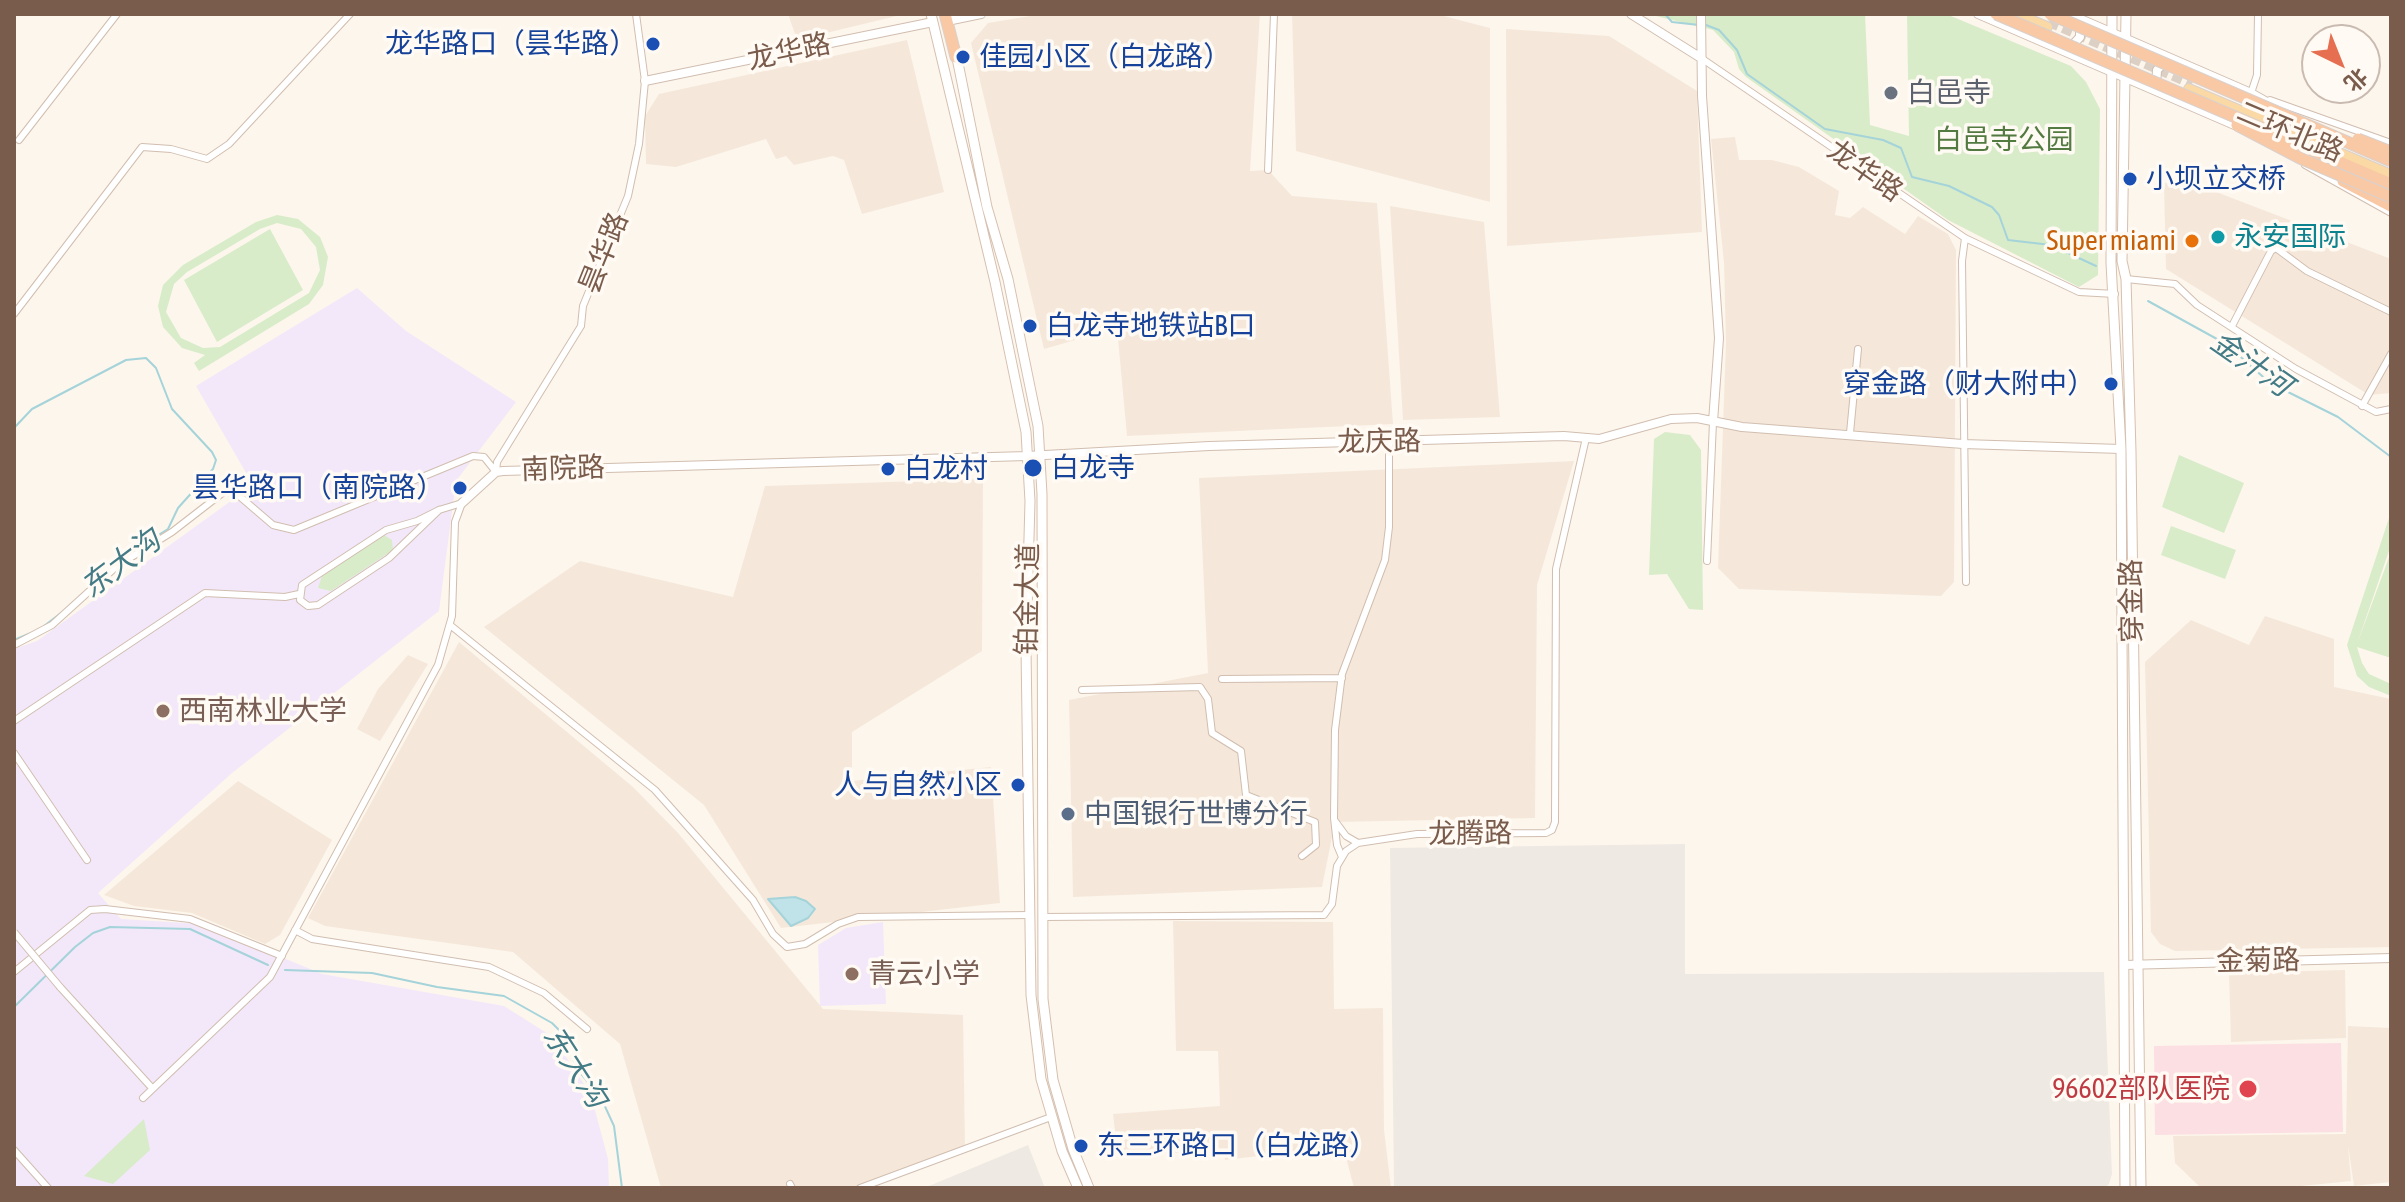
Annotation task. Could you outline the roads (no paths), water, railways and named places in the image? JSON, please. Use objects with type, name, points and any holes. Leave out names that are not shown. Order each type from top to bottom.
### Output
[{"type":"highway","points":[[1996,14],[2164,91],[2391,206]]},
{"type":"highway","points":[[950,16],[956,57]]},
{"type":"highway","points":[[2049,21],[2177,65],[2391,152]]},
{"type":"highway","points":[[2164,91],[2391,184]]},
{"type":"highway","points":[[2252,97],[2391,161]]},
{"type":"highway","points":[[2307,162],[2391,197]]},
{"type":"main road","points":[[2016,14],[2049,21]]},
{"type":"main road","points":[[2030,14],[2049,21]]},
{"type":"main road","name":"穿金路","points":[[2112,14],[2130,964],[2141,1188]]},
{"type":"main road","name":"穿金路","points":[[2125,1188],[2130,964],[2126,279],[2122,261],[2126,14]]},
{"type":"main road","name":"铂金大道","points":[[932,18],[1019,393],[1027,456],[1030,915],[1035,1037],[1051,1117],[1078,1188]]},
{"type":"main road","name":"铂金大道","points":[[956,57],[995,240],[1008,279],[1041,454],[1043,999],[1053,1080],[1073,1149],[1089,1188]]},
{"type":"main road","name":"二环北路","points":[[2190,86],[2391,172]]},
{"type":"main road","points":[[984,243],[989,245],[995,240]]},
{"type":"street","points":[[19,140],[117,14]]},
{"type":"street","points":[[14,314],[142,147],[163,148],[207,159],[229,144],[350,14]]},
{"type":"street","name":"昙华路","points":[[496,472],[497,462],[581,326],[583,306],[635,170],[645,81],[636,14]]},
{"type":"street","points":[[950,16],[981,14]]},
{"type":"street","points":[[1268,170],[1274,14]]},
{"type":"street","name":"龙华路","points":[[1631,14],[1701,58],[1965,238],[2079,292],[2115,294]]},
{"type":"street","points":[[2252,97],[2257,75],[2258,14]]},
{"type":"street","points":[[1980,15],[2126,78],[2164,91],[2236,126],[2391,213]]},
{"type":"street","points":[[2070,15],[2177,65]]},
{"type":"street","points":[[2057,48],[2071,48],[2080,37],[2080,23],[2070,15]]},
{"type":"street","name":"龙华路","points":[[645,81],[932,18]]},
{"type":"street","points":[[1700,22],[1719,338],[1707,561]]},
{"type":"street","points":[[2164,91],[2155,84],[2157,70],[2167,61],[2177,65]]},
{"type":"street","points":[[2252,97],[2311,138]]},
{"type":"street","points":[[2252,97],[2391,143]]},
{"type":"street","points":[[2236,126],[2311,138]]},
{"type":"street","points":[[1965,238],[1962,261],[1966,582]]},
{"type":"street","points":[[2232,326],[2271,251],[2276,248],[2307,271],[2391,312]]},
{"type":"street","points":[[2126,279],[2157,279],[2175,284],[2197,305],[2296,369],[2376,412],[2391,409]]},
{"type":"street","points":[[1850,433],[1858,349]]},
{"type":"street","points":[[2362,406],[2391,354]]},
{"type":"street","name":"龙庆路","points":[[1027,456],[1209,446],[1586,438],[1614,436],[1671,419],[1697,418],[1713,422],[1963,444],[2121,449]]},
{"type":"street","name":"龙腾路","points":[[1358,843],[1417,834],[1546,833],[1552,830],[1555,822],[1556,569],[1586,438]]},
{"type":"street","points":[[1342,857],[1337,845],[1331,776],[1342,678],[1385,560],[1389,527],[1389,443]]},
{"type":"street","points":[[14,645],[52,625],[117,566],[172,532],[225,491],[238,495],[273,525],[294,530],[473,456],[484,457],[496,472]]},
{"type":"street","name":"南院路","points":[[462,503],[496,472],[1027,456]]},
{"type":"street","points":[[439,510],[389,558],[318,605],[305,605],[299,594],[302,585],[386,530],[439,510],[462,503]]},
{"type":"street","points":[[143,1098],[270,977],[282,956],[438,665],[450,625],[455,522],[462,503]]},
{"type":"street","points":[[14,721],[205,593],[285,597],[299,594]]},
{"type":"street","points":[[450,625],[655,790],[753,900],[773,934],[787,947],[805,944],[838,924],[858,917],[1030,915]]},
{"type":"street","points":[[1222,679],[1342,678]]},
{"type":"street","points":[[1082,690],[1200,687],[1208,699],[1212,733],[1241,751],[1246,795],[1315,822],[1316,845],[1302,856]]},
{"type":"street","points":[[14,753],[87,860]]},
{"type":"street","points":[[1042,917],[1324,915],[1332,904],[1333,881],[1342,857],[1358,843],[1340,830],[1334,818]]},
{"type":"street","points":[[14,972],[90,910],[105,909],[190,919],[282,956]]},
{"type":"street","points":[[295,930],[312,939],[489,967],[544,993],[587,1029]]},
{"type":"street","points":[[14,932],[152,1088]]},
{"type":"street","name":"金菊路","points":[[2130,964],[2391,958]]},
{"type":"street","points":[[860,1188],[1051,1117]]},
{"type":"street","points":[[14,1150],[48,1188]]},
{"type":"water","points":[[795,897],[815,909],[808,918],[791,926],[768,899]]},
{"type":"waterway","name":"金汁河","points":[[1665,14],[1672,22],[1699,25]]},
{"type":"waterway","name":"金汁河","points":[[1706,25],[1719,30],[1737,50],[1747,74],[1825,129],[1883,140],[1901,148],[1912,177],[1949,186],[1992,207],[1999,215],[2008,240],[2051,245],[2096,266]]},
{"type":"waterway","name":"金汁河","points":[[2148,301],[2226,344],[2270,383],[2338,417],[2391,457]]},
{"type":"waterway","name":"东大沟","points":[[14,428],[32,409],[126,360],[146,358],[156,368],[172,409],[212,452],[216,460],[213,469],[178,508],[168,529],[116,561],[98,579]]},
{"type":"waterway","name":"东大沟","points":[[44,626],[61,613]]},
{"type":"waterway","name":"东大沟","points":[[14,640],[31,633]]},
{"type":"waterway","name":"东大沟","points":[[14,1007],[75,947],[93,933],[110,927],[190,929],[268,965]]},
{"type":"waterway","name":"东大沟","points":[[285,970],[372,973],[437,987],[504,996],[552,1023],[561,1032],[578,1070],[602,1100],[614,1126],[622,1188]]},
{"type":"tunnel","points":[[2049,22],[2192,84]]},
{"type":"place","name":"龙华路口（昙华路）","points":[[653,44]]},
{"type":"place","name":"佳园小区（白龙路）","points":[[963,57]]},
{"type":"place","name":"白邑寺","points":[[1891,93]]},
{"type":"place","name":"小坝立交桥","points":[[2130,179]]},
{"type":"place","name":"永安国际","points":[[2218,237]]},
{"type":"place","name":"Super miami","points":[[2192,241]]},
{"type":"place","name":"白龙寺地铁站B口","points":[[1030,326]]},
{"type":"place","name":"穿金路（财大附中）","points":[[2111,384]]},
{"type":"place","name":"白龙寺","points":[[1033,468]]},
{"type":"place","name":"白龙村","points":[[888,469]]},
{"type":"place","name":"昙华路口（南院路）","points":[[460,488]]},
{"type":"place","name":"西南林业大学","points":[[163,711]]},
{"type":"place","name":"人与自然小区","points":[[1018,785]]},
{"type":"place","name":"中国银行世博分行","points":[[1068,814]]},
{"type":"place","name":"青云小学","points":[[852,974]]},
{"type":"place","name":"96602部队医院","points":[[2248,1089]]},
{"type":"place","name":"东三环路口（白龙路）","points":[[1081,1146]]},
{"type":"park label","name":"白邑寺公园","points":[[2004,140]]}]
